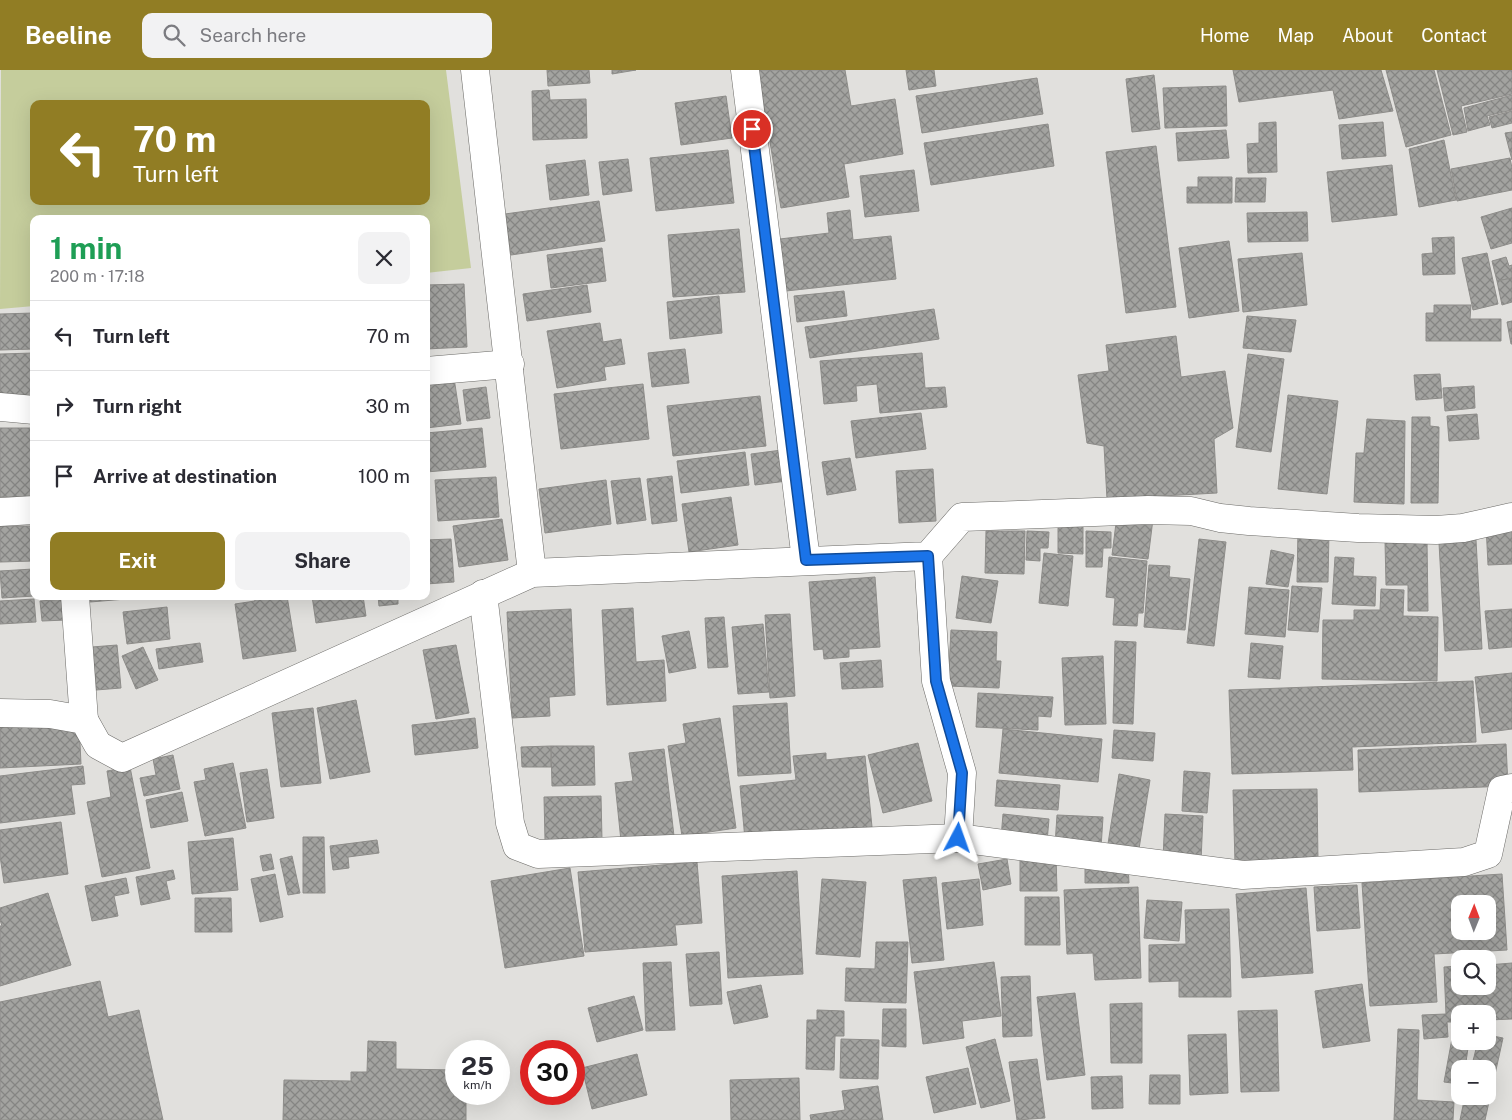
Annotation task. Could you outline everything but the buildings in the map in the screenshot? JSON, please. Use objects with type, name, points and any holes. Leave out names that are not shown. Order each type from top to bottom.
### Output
[{"type":"street","points":[[475,70],[510,364],[532,573]]},
{"type":"street","points":[[745,70],[806,560]]},
{"type":"street","points":[[430,371],[510,364]]},
{"type":"street","points":[[0,407],[30,410]]},
{"type":"street","points":[[0,512],[30,510]]},
{"type":"street","points":[[958,838],[962,773],[936,681],[928,556],[962,518],[1182,510],[1220,518],[1249,521],[1358,528],[1436,530],[1463,528],[1512,517]]},
{"type":"street","points":[[75,600],[84,720],[98,745],[122,758],[532,573],[928,556]]},
{"type":"street","points":[[483,594],[510,823],[517,846],[538,854],[958,838],[1243,875],[1464,862],[1488,854],[1502,790],[1512,788]]},
{"type":"street","points":[[0,713],[50,714],[84,720]]},
{"type":"green space","points":[[1,70],[446,70],[471,268],[430,273],[430,215],[30,215],[30,306],[0,309]]},
{"type":"route","points":[[752,129],[806,560],[928,556],[936,681],[962,773],[958,838]]}]
